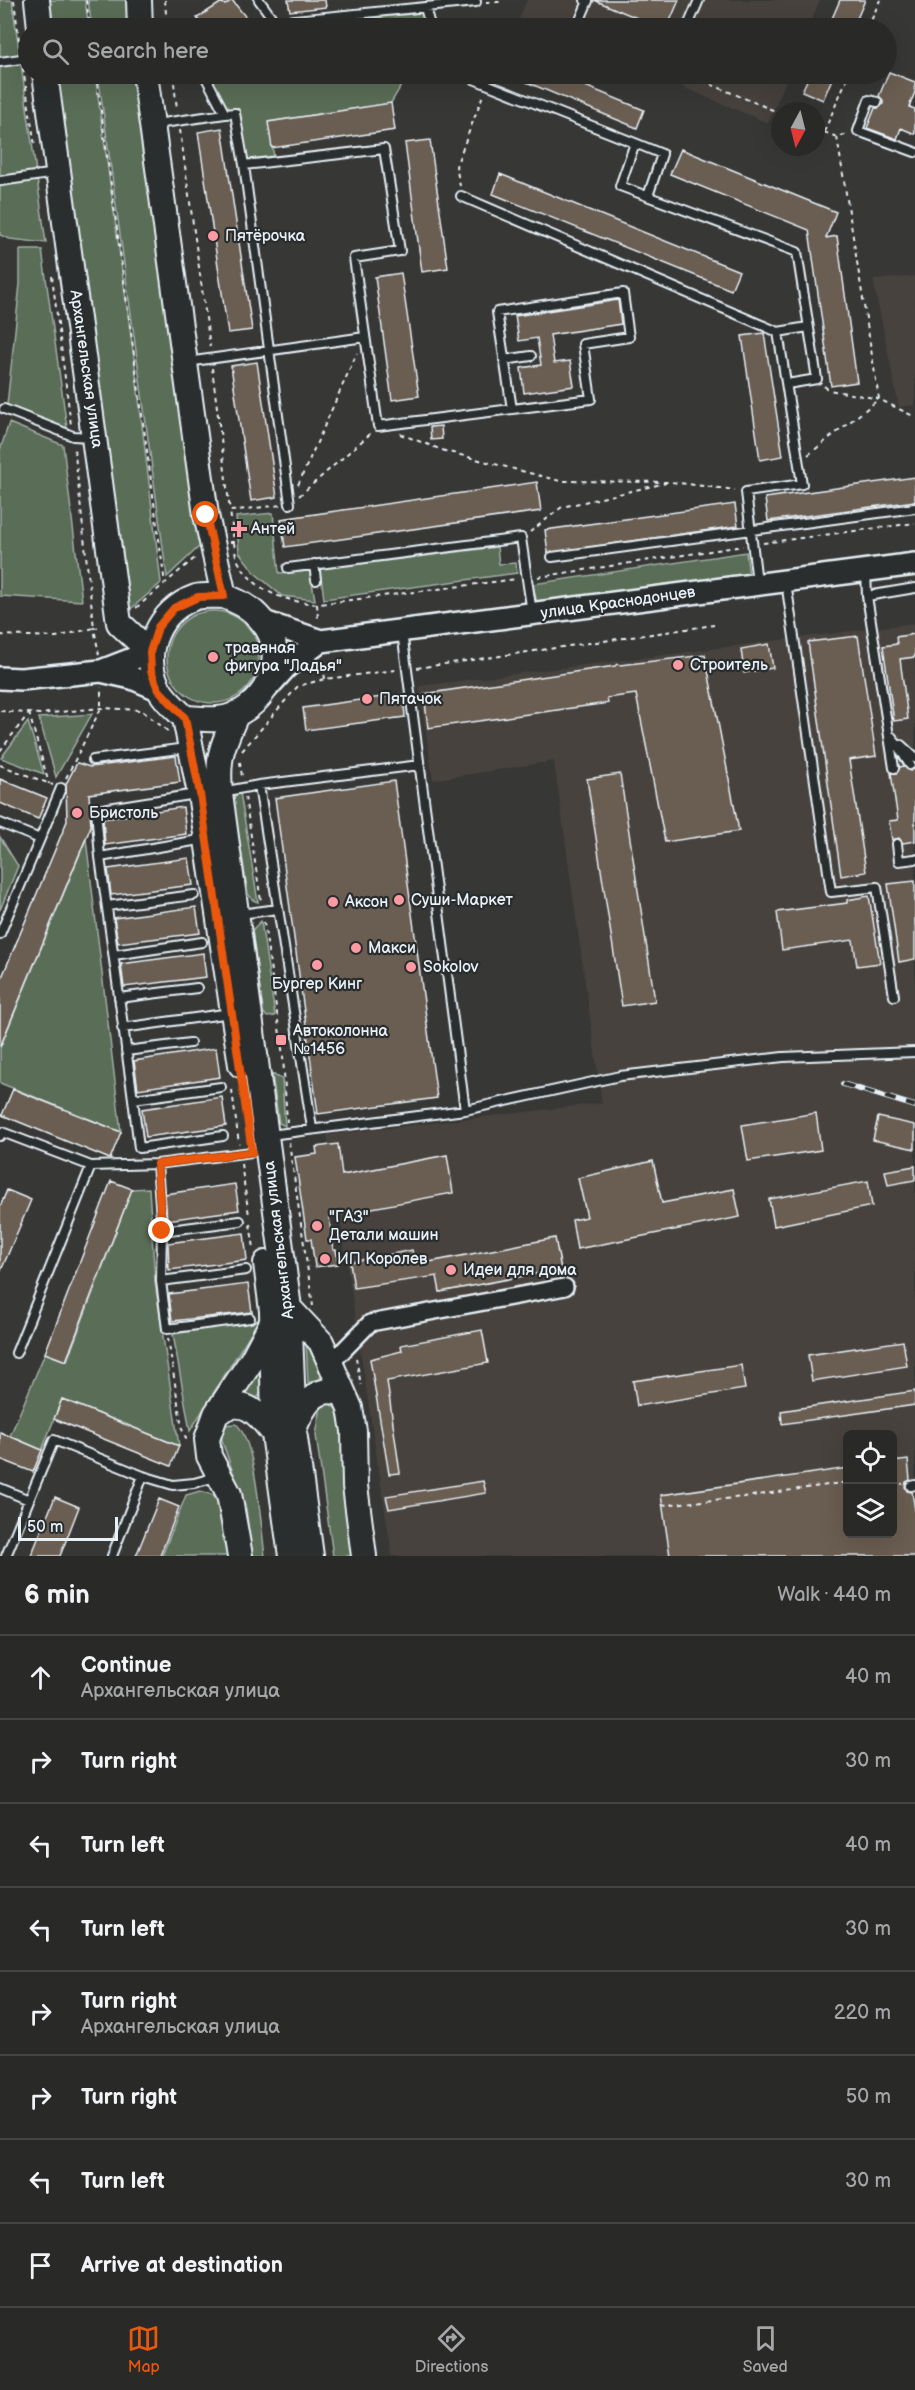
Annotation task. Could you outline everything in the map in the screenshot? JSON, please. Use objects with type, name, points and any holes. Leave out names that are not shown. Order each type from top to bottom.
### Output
[{"type":"main road","points":[[37,0],[39,18]]},
{"type":"main road","points":[[139,0],[140,18]]},
{"type":"main road","name":"Архангельская улица","points":[[45,84],[48,174],[84,436],[119,623]]},
{"type":"main road","points":[[146,84],[211,544],[224,596]]},
{"type":"main road","name":"улица Краснодонцев","points":[[264,622],[321,641],[915,564]]},
{"type":"main road","points":[[224,596],[246,605],[264,622],[273,644],[274,667],[267,689],[256,702],[237,713],[219,719],[185,718],[158,689],[151,671],[150,652],[158,627],[174,608],[198,597],[224,596]]},
{"type":"main road","points":[[119,623],[150,652]]},
{"type":"main road","name":"улица Краснодонцев","points":[[267,689],[286,667],[321,641]]},
{"type":"main road","points":[[0,678],[21,679],[101,671],[150,652]]},
{"type":"main road","points":[[101,671],[132,678],[158,689]]},
{"type":"main road","name":"Архангельская улица","points":[[237,713],[221,748],[218,771],[210,793],[206,839],[232,1013],[269,1140]]},
{"type":"main road","name":"Архангельская улица","points":[[185,718],[191,748],[210,793],[237,914],[269,1140],[270,1312],[284,1432],[291,1556]]},
{"type":"main road","points":[[240,1556],[229,1494],[209,1456],[207,1439],[216,1414],[267,1334],[270,1312],[321,1342],[350,1408],[354,1431],[355,1486],[364,1556]]},
{"type":"main road","points":[[216,1414],[229,1406],[244,1406],[284,1432],[309,1400],[326,1391],[343,1394]]},
{"type":"main road","name":"Архангельская улица","points":[[284,1432],[311,1556]]},
{"type":"street","points":[[330,1364],[370,1323],[565,1287]]},
{"type":"lane","points":[[259,0],[272,18]]},
{"type":"lane","points":[[581,18],[588,1],[585,0]]},
{"type":"lane","points":[[691,18],[699,0]]},
{"type":"lane","points":[[318,18],[476,2]]},
{"type":"lane","points":[[425,8],[428,18]]},
{"type":"lane","points":[[0,62],[18,59]]},
{"type":"lane","points":[[209,84],[225,114]]},
{"type":"lane","points":[[487,84],[662,154],[648,196]]},
{"type":"lane","points":[[877,102],[869,100],[858,131],[915,152]]},
{"type":"lane","points":[[152,125],[235,113],[290,504]]},
{"type":"lane","points":[[635,143],[620,186],[797,252],[817,378],[787,384]]},
{"type":"lane","points":[[244,165],[384,149],[400,251],[354,258],[378,426],[591,399],[583,344],[629,337],[623,293],[497,312],[512,409]]},
{"type":"lane","points":[[0,181],[48,174]]},
{"type":"lane","points":[[461,196],[778,332],[808,327]]},
{"type":"lane","points":[[757,584],[746,492],[802,484],[778,332]]},
{"type":"lane","points":[[186,362],[365,337]]},
{"type":"lane","points":[[504,360],[531,356]]},
{"type":"lane","points":[[4,409],[84,436]]},
{"type":"lane","points":[[552,557],[915,508]]},
{"type":"lane","points":[[288,568],[521,538],[532,615]]},
{"type":"lane","points":[[314,564],[316,580]]},
{"type":"lane","points":[[866,571],[867,596],[891,735],[894,768]]},
{"type":"lane","points":[[785,580],[831,892],[877,887],[894,996]]},
{"type":"lane","points":[[867,596],[915,588]]},
{"type":"lane","points":[[402,631],[465,1110]]},
{"type":"lane","points":[[891,735],[913,762]]},
{"type":"lane","points":[[93,760],[191,748]]},
{"type":"lane","points":[[223,1136],[139,1149],[106,906],[96,810],[259,785],[420,765]]},
{"type":"lane","points":[[259,785],[312,1128]]},
{"type":"lane","points":[[0,934],[61,788]]},
{"type":"lane","points":[[0,823],[40,839]]},
{"type":"lane","points":[[100,857],[206,839]]},
{"type":"lane","points":[[897,844],[899,861],[915,859]]},
{"type":"lane","points":[[106,906],[194,895]]},
{"type":"lane","points":[[237,914],[278,909]]},
{"type":"lane","points":[[114,955],[202,942]]},
{"type":"lane","points":[[119,998],[197,988]]},
{"type":"lane","points":[[122,1028],[232,1013]]},
{"type":"lane","points":[[126,1051],[190,1043]]},
{"type":"lane","points":[[1,1133],[90,1167],[157,1164],[269,1140],[312,1128],[465,1110],[620,1076],[783,1057],[915,1052]]},
{"type":"lane","points":[[133,1099],[221,1087]]},
{"type":"lane","points":[[157,1164],[162,1231],[161,1281],[167,1329],[270,1312]]},
{"type":"lane","points":[[16,1353],[90,1167]]},
{"type":"lane","points":[[162,1231],[240,1221]]},
{"type":"lane","points":[[161,1281],[246,1270]]},
{"type":"lane","points":[[6,1556],[54,1440],[143,1476],[173,1485],[194,1483],[220,1476]]},
{"type":"lane","points":[[112,1556],[143,1476]]},
{"type":"lane","points":[[0,1488],[29,1500]]},
{"type":"path","points":[[14,0],[18,21]]},
{"type":"path","points":[[87,0],[89,18]]},
{"type":"path","points":[[165,0],[166,18]]},
{"type":"path","points":[[476,2],[502,2],[502,0]]},
{"type":"path","points":[[872,18],[880,0]]},
{"type":"path","points":[[30,84],[48,174]]},
{"type":"path","points":[[97,84],[165,584]]},
{"type":"path","points":[[0,636],[56,637],[119,623],[211,544],[234,542],[174,84]]},
{"type":"path","points":[[461,196],[456,166],[487,84]]},
{"type":"path","points":[[710,84],[771,109]]},
{"type":"path","points":[[825,130],[845,84]]},
{"type":"path","points":[[825,132],[837,137],[858,131]]},
{"type":"path","points":[[837,137],[879,399]]},
{"type":"path","points":[[0,765],[61,788],[101,708],[101,671],[94,628],[84,436],[51,270]]},
{"type":"path","points":[[290,504],[365,337]]},
{"type":"path","points":[[817,378],[829,390],[879,399],[915,417]]},
{"type":"path","points":[[799,463],[879,399]]},
{"type":"path","points":[[230,511],[290,504],[378,426],[445,451],[560,481],[671,482],[746,492]]},
{"type":"path","points":[[521,538],[562,507],[671,482]]},
{"type":"path","points":[[317,604],[318,619]]},
{"type":"path","points":[[314,1310],[269,1140],[283,1056],[239,755],[298,686],[325,679],[714,625]]},
{"type":"path","points":[[323,666],[325,679]]},
{"type":"path","points":[[0,751],[29,713],[49,784]]},
{"type":"path","points":[[167,1329],[182,1429],[189,1445]]},
{"type":"path","points":[[662,1504],[744,1497],[843,1483]]},
{"type":"shaded area","points":[[527,0],[820,0],[812,18],[519,18]]},
{"type":"shaded area","points":[[675,84],[785,84],[777,102],[771,102],[771,116],[768,123]]},
{"type":"shaded area","points":[[915,276],[915,405],[899,407],[873,280]]},
{"type":"shaded area","points":[[915,623],[915,1556],[392,1556],[327,1135],[602,1103],[554,761],[433,780],[419,686]]},
{"type":"green space","points":[[0,0],[12,0],[18,43],[18,84],[24,84],[46,243],[10,239],[0,235]]},
{"type":"green space","points":[[46,0],[85,0],[88,18],[48,18]]},
{"type":"green space","points":[[88,0],[131,0],[132,18],[91,18]]},
{"type":"green space","points":[[422,13],[423,18],[370,18]]},
{"type":"green space","points":[[56,84],[96,84],[134,358],[161,583],[126,613]]},
{"type":"green space","points":[[99,84],[138,84],[202,544],[167,577]]},
{"type":"green space","points":[[214,84],[402,84],[391,103],[269,122],[274,157],[248,160],[238,109],[228,110]]},
{"type":"green space","points":[[20,250],[42,250],[67,428],[7,405],[20,284]]},
{"type":"green space","points":[[9,423],[63,445],[82,601],[0,596],[0,450]]},
{"type":"green space","points":[[273,513],[279,573],[310,571],[315,600],[282,596],[256,574],[239,552],[236,517]]},
{"type":"green space","points":[[497,547],[499,564],[516,563],[517,573],[324,599],[320,569]]},
{"type":"green space","points":[[746,552],[749,576],[537,604],[533,584]]},
{"type":"green space","points":[[213,611],[239,619],[251,631],[259,657],[251,683],[239,695],[213,703],[187,695],[175,683],[167,657],[175,631],[187,619]]},
{"type":"green space","points":[[92,714],[56,777],[39,718]]},
{"type":"green space","points":[[28,722],[44,774],[1,758]]},
{"type":"green space","points":[[240,792],[258,902],[248,894],[233,799]]},
{"type":"green space","points":[[0,837],[18,866],[0,910]]},
{"type":"green space","points":[[86,839],[121,1132],[0,1083],[0,1048]]},
{"type":"green space","points":[[261,921],[275,1016],[267,1017],[263,1012],[252,930]]},
{"type":"green space","points":[[272,1074],[282,1079],[285,1126],[279,1123]]},
{"type":"green space","points":[[149,1188],[155,1282],[179,1446],[62,1399],[42,1450],[10,1436],[45,1353],[67,1361],[132,1189]]},
{"type":"green space","points":[[259,1320],[190,1431],[173,1334]]},
{"type":"green space","points":[[306,1341],[317,1353],[322,1367],[320,1379],[308,1383]]},
{"type":"green space","points":[[264,1354],[264,1380],[258,1397],[254,1401],[233,1399]]},
{"type":"green space","points":[[329,1403],[340,1412],[357,1556],[333,1556],[316,1435],[321,1406]]},
{"type":"green space","points":[[236,1424],[243,1433],[253,1465],[265,1556],[252,1556],[246,1509],[221,1435],[223,1425]]},
{"type":"green space","points":[[200,1491],[213,1495],[224,1513],[232,1556],[162,1556],[186,1495]]},
{"type":"building","points":[[232,0],[246,18],[197,18],[222,2],[225,5]]},
{"type":"building","points":[[288,0],[325,0],[326,7],[290,11]]},
{"type":"building","points":[[594,0],[679,0],[671,18],[637,18]]},
{"type":"building","points":[[840,0],[865,0],[857,18],[832,18]]},
{"type":"building","points":[[897,75],[915,82],[915,92],[909,107],[915,109],[915,134],[901,128],[897,139],[867,128],[875,108],[883,104],[879,96],[884,84],[897,84]]},
{"type":"building","points":[[531,84],[580,84],[644,110],[637,128]]},
{"type":"building","points":[[805,84],[830,84],[823,100],[802,91]]},
{"type":"building","points":[[391,103],[395,130],[272,148],[268,122]]},
{"type":"building","points":[[222,128],[252,330],[228,333],[198,132]]},
{"type":"building","points":[[430,140],[448,268],[422,272],[405,143]]},
{"type":"building","points":[[681,149],[836,212],[826,238],[837,236],[857,382],[831,386],[809,230],[670,174]]},
{"type":"building","points":[[500,174],[739,271],[731,290],[493,194]]},
{"type":"building","points":[[401,273],[419,396],[392,400],[375,277]]},
{"type":"building","points":[[618,300],[621,324],[550,335],[554,363],[570,361],[574,386],[524,393],[521,368],[541,365],[537,338],[519,341],[515,316]]},
{"type":"building","points":[[764,333],[783,456],[760,460],[742,336]]},
{"type":"building","points":[[257,362],[277,497],[251,501],[231,366]]},
{"type":"building","points":[[441,426],[442,439],[431,440],[430,427]]},
{"type":"building","points":[[915,477],[915,501],[768,521],[765,498]]},
{"type":"building","points":[[537,482],[541,511],[285,547],[281,519]]},
{"type":"building","points":[[735,504],[738,526],[548,553],[545,530]]},
{"type":"building","points":[[915,634],[915,657],[900,659],[908,719],[894,721],[883,646],[897,644],[896,637]]},
{"type":"building","points":[[858,636],[876,756],[849,760],[866,872],[841,876],[808,642]]},
{"type":"building","points":[[769,644],[773,668],[744,673],[741,649]]},
{"type":"building","points":[[705,655],[739,831],[665,842],[636,694],[607,698],[608,703],[428,728],[424,694],[617,664]]},
{"type":"building","points":[[403,694],[405,717],[306,730],[303,708]]},
{"type":"building","points":[[176,756],[180,782],[89,794],[91,826],[0,1047],[0,982],[67,821],[66,784],[77,763],[90,767]]},
{"type":"building","points":[[904,766],[910,771],[915,768],[915,841],[903,843],[899,838],[892,840],[889,821],[898,820],[891,773],[897,773],[900,767]]},
{"type":"building","points":[[620,774],[655,1001],[622,1006],[587,779]]},
{"type":"building","points":[[0,779],[47,798],[38,819],[0,803]]},
{"type":"building","name":"Макси","points":[[394,781],[437,1098],[318,1114],[275,798]]},
{"type":"building","points":[[183,807],[186,834],[105,845],[103,819]]},
{"type":"building","points":[[189,858],[193,885],[111,895],[108,869]]},
{"type":"building","points":[[915,881],[915,959],[899,962],[888,884]]},
{"type":"building","points":[[869,896],[880,963],[857,966],[853,940],[782,950],[777,912],[847,903],[847,900]]},
{"type":"building","points":[[196,907],[200,933],[118,943],[114,918]]},
{"type":"building","points":[[203,953],[206,977],[124,987],[121,964]]},
{"type":"building","points":[[216,1048],[220,1077],[138,1089],[134,1061]]},
{"type":"building","points":[[13,1089],[121,1132],[110,1159],[2,1115]]},
{"type":"building","points":[[222,1097],[226,1126],[146,1137],[142,1109]]},
{"type":"building","points":[[816,1113],[821,1150],[748,1161],[742,1125]]},
{"type":"building","points":[[878,1117],[915,1125],[915,1149],[873,1140]]},
{"type":"building","points":[[338,1144],[342,1175],[447,1155],[453,1193],[329,1216],[333,1250],[336,1250],[338,1264],[315,1267],[311,1239],[307,1239],[295,1157],[317,1154],[316,1147]]},
{"type":"building","points":[[653,1161],[662,1203],[734,1189],[740,1217],[577,1249],[572,1220],[587,1217],[578,1178]]},
{"type":"building","points":[[915,1166],[915,1180],[888,1185],[885,1171]]},
{"type":"building","points":[[111,1181],[132,1189],[66,1361],[45,1353]]},
{"type":"building","points":[[868,1181],[872,1206],[774,1226],[769,1199]]},
{"type":"building","points":[[235,1184],[239,1210],[167,1220],[165,1194]]},
{"type":"building","points":[[7,1190],[31,1200],[0,1273],[0,1207]]},
{"type":"building","points":[[244,1233],[247,1260],[169,1270],[168,1243]]},
{"type":"building","points":[[555,1238],[561,1269],[440,1292],[437,1276],[354,1288],[350,1262],[412,1250],[414,1259],[428,1257],[429,1262]]},
{"type":"building","points":[[248,1284],[252,1312],[172,1321],[169,1294]]},
{"type":"building","points":[[482,1330],[488,1363],[387,1381],[400,1473],[389,1474],[370,1359],[402,1351],[401,1345]]},
{"type":"building","points":[[903,1341],[907,1366],[812,1381],[808,1355]]},
{"type":"building","points":[[741,1365],[745,1389],[637,1406],[633,1381]]},
{"type":"building","points":[[915,1391],[915,1405],[782,1424],[781,1411]]},
{"type":"building","points":[[62,1399],[179,1446],[171,1466],[54,1419]]},
{"type":"building","points":[[0,1432],[42,1450],[33,1472],[0,1459]]},
{"type":"building","points":[[908,1460],[910,1480],[906,1482],[905,1487],[907,1491],[912,1492],[915,1510],[915,1556],[670,1556],[661,1495],[843,1469],[843,1538],[897,1538],[897,1461]]},
{"type":"building","points":[[483,1481],[486,1493],[389,1509],[386,1496]]},
{"type":"building","points":[[55,1497],[79,1507],[60,1556],[31,1556]]},
{"type":"building","points":[[159,1499],[179,1507],[160,1556],[136,1556]]},
{"type":"railway","points":[[843,1084],[915,1106]]},
{"type":"place","name":"Пятёрочка","points":[[213,236]]},
{"type":"place","name":"Антей","points":[[239,529]]},
{"type":"place","name":"травяная фигура \"Ладья\"","points":[[213,657]]},
{"type":"place","name":"Строитель","points":[[678,665]]},
{"type":"place","name":"Пятачок","points":[[367,699]]},
{"type":"place","name":"Бристоль","points":[[77,813]]},
{"type":"place","name":"Суши-Маркет","points":[[399,900]]},
{"type":"place","name":"Аксон","points":[[333,902]]},
{"type":"place","name":"Макси","points":[[356,948]]},
{"type":"place","name":"Бургер Кинг","points":[[317,965]]},
{"type":"place","name":"Sokolov","points":[[411,967]]},
{"type":"place","name":"Автоколонна №1456","points":[[281,1040]]},
{"type":"place","name":"\"ГАЗ\" Детали машин","points":[[317,1226]]},
{"type":"place","name":"ИП Королев","points":[[325,1259]]},
{"type":"place","name":"Идеи для дома","points":[[451,1270]]},
{"type":"route","points":[[162,1231],[157,1164],[252,1152],[200,794],[185,718],[158,689],[151,671],[150,652],[158,627],[174,608],[198,597],[224,596],[206,515]]}]
